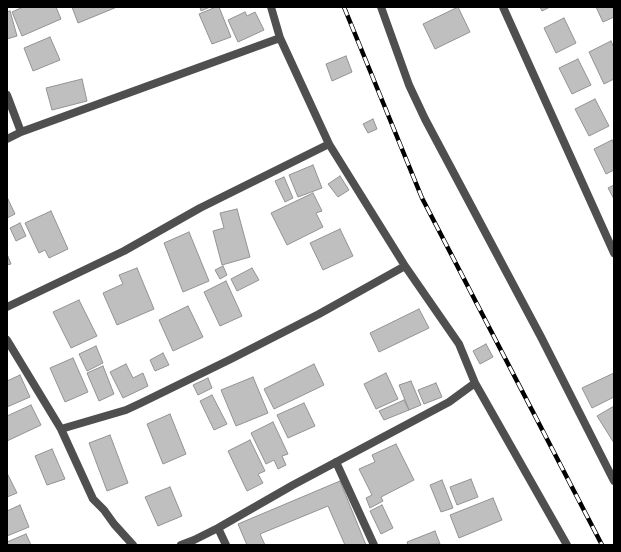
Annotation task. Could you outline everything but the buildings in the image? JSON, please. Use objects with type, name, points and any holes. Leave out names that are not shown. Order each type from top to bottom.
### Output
[{"type":"street","points":[[271,7],[280,38],[329,144],[405,266],[459,344],[475,383],[566,545]]},
{"type":"street","points":[[381,7],[409,85],[425,119],[530,317],[614,481]]},
{"type":"street","points":[[503,7],[614,253]]},
{"type":"street","points":[[7,139],[21,132],[280,38]]},
{"type":"street","points":[[7,95],[21,132]]},
{"type":"street","points":[[7,307],[124,251],[200,208],[329,144]]},
{"type":"street","points":[[61,429],[126,410],[141,403],[238,356],[319,314],[405,266]]},
{"type":"street","points":[[7,340],[61,429],[93,499],[133,545]]},
{"type":"street","points":[[181,545],[218,528],[336,462],[449,402],[475,383]]},
{"type":"street","points":[[336,462],[374,545]]},
{"type":"street","points":[[218,528],[226,545]]},
{"type":"railway","points":[[344,7],[422,198],[602,545]]}]
